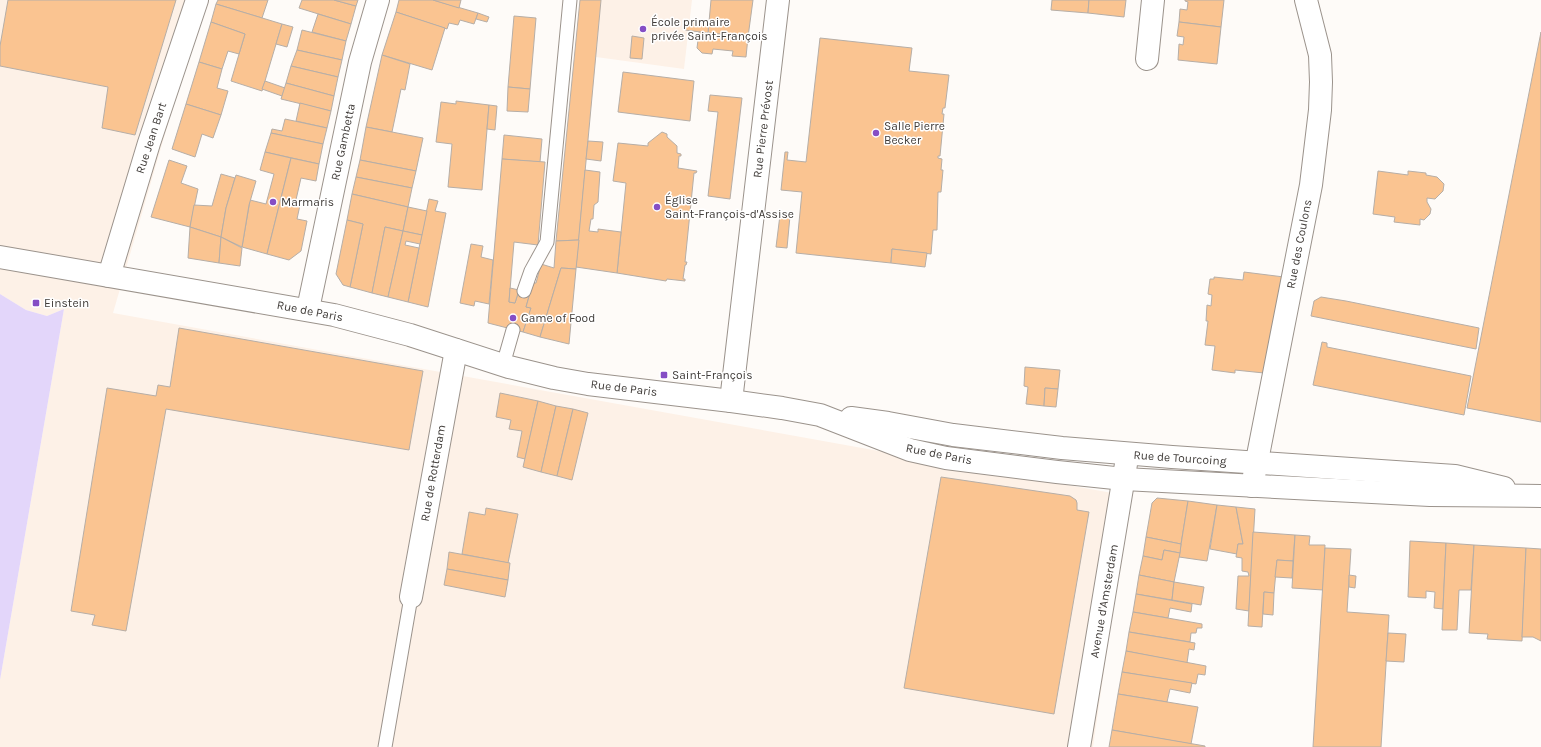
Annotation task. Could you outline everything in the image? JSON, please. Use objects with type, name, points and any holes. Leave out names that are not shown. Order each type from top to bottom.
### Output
[{"type":"main road","name":"Rue Jean Bart","points":[[109,276],[149,143],[197,0]]},
{"type":"main road","name":"Rue Gambetta","points":[[308,309],[360,62],[378,0]]},
{"type":"main road","name":"Rue Pierre Prévost","points":[[731,400],[778,0]]},
{"type":"main road","points":[[1147,59],[1153,0]]},
{"type":"main road","name":"Rue des Coulons","points":[[1252,486],[1310,185],[1320,110],[1320,55],[1306,0]]},
{"type":"main road","name":"Rue de Paris","points":[[0,257],[308,309],[371,324],[530,373],[588,384],[731,400],[820,415],[894,445],[927,455],[1058,472],[1124,478],[1252,486]]},
{"type":"main road","name":"Rue de Rotterdam","points":[[411,597],[456,350]]},
{"type":"main road","name":"Rue de Tourcoing","points":[[820,415],[867,420],[953,435],[1062,448],[1128,454],[1455,476],[1541,495]]},
{"type":"main road","name":"Avenue d'Amsterdam","points":[[1079,747],[1128,454]]},
{"type":"main road","name":"Rue de Tourcoing","points":[[1252,486],[1449,496],[1541,495]]},
{"type":"lane","points":[[524,291],[531,271],[547,242],[570,0]]},
{"type":"lane","points":[[503,365],[513,330]]},
{"type":"lane","points":[[385,747],[411,597]]},
{"type":"shaded area","points":[[0,0],[204,0],[113,313],[1129,496],[1093,747],[0,747],[0,680],[64,309],[47,316],[26,310],[0,294]]},
{"type":"shaded area","name":"École primaire privée Saint-François","points":[[601,0],[692,0],[684,69],[596,57]]},
{"type":"shaded area","points":[[0,294],[26,310],[47,316],[64,309],[0,680]]},
{"type":"building","points":[[8,0],[176,0],[135,135],[102,128],[108,87],[0,66],[0,46]]},
{"type":"building","points":[[218,0],[268,0],[262,18],[216,4]]},
{"type":"building","points":[[302,0],[334,0],[356,6],[351,24],[299,8]]},
{"type":"building","points":[[334,0],[358,0],[356,6]]},
{"type":"building","points":[[399,0],[433,0],[478,13],[474,24],[460,20],[458,25],[449,23],[447,29],[396,12]]},
{"type":"building","points":[[433,0],[461,0],[459,8]]},
{"type":"building","points":[[580,0],[601,0],[579,240],[556,241]]},
{"type":"building","points":[[711,0],[753,0],[748,37],[708,33]]},
{"type":"building","points":[[1052,0],[1089,0],[1088,13],[1051,10]]},
{"type":"building","points":[[1089,0],[1126,0],[1124,17],[1088,13]]},
{"type":"building","points":[[1185,0],[1224,0],[1221,27],[1179,22],[1180,9],[1187,10],[1188,2]]},
{"type":"building","points":[[216,4],[282,24],[262,91],[231,81],[245,34],[211,22]]},
{"type":"building","points":[[396,12],[445,28],[432,70],[382,55]]},
{"type":"building","points":[[478,13],[489,17],[487,22],[476,19]]},
{"type":"building","points":[[318,14],[351,24],[346,41],[312,32]]},
{"type":"building","points":[[514,16],[536,18],[530,89],[508,87]]},
{"type":"building","points":[[686,20],[709,23],[708,33],[685,30]]},
{"type":"building","points":[[211,22],[245,34],[239,54],[228,51],[222,69],[199,62]]},
{"type":"building","points":[[1179,22],[1221,27],[1217,64],[1178,60],[1179,44],[1183,45],[1184,37],[1177,36]]},
{"type":"building","points":[[282,24],[293,27],[287,47],[276,44]]},
{"type":"building","points":[[302,30],[346,41],[342,60],[297,50]]},
{"type":"building","points":[[699,32],[748,37],[746,57],[732,56],[733,51],[713,49],[712,54],[702,53],[697,48]]},
{"type":"building","points":[[1541,32],[1541,422],[1467,408]]},
{"type":"building","points":[[632,36],[644,38],[642,59],[630,58]]},
{"type":"building","name":"Salle Pierre Becker","points":[[820,38],[912,48],[909,71],[949,75],[945,108],[943,108],[942,114],[944,114],[940,156],[938,156],[938,158],[942,159],[941,170],[943,170],[941,192],[938,192],[937,230],[933,230],[931,254],[892,249],[891,263],[796,253],[802,192],[781,190],[785,152],[788,152],[787,160],[806,162]]},
{"type":"building","points":[[297,50],[342,60],[338,77],[291,66]]},
{"type":"building","points":[[382,55],[410,64],[405,90],[401,89],[392,132],[366,127]]},
{"type":"building","points":[[199,62],[222,69],[217,88],[228,91],[221,115],[186,104]]},
{"type":"building","points":[[291,66],[338,77],[334,96],[286,83]]},
{"type":"building","points":[[623,72],[694,81],[690,121],[618,112]]},
{"type":"building","points":[[265,81],[285,88],[282,96],[262,89]]},
{"type":"building","points":[[286,83],[334,96],[331,111],[281,99]]},
{"type":"building","points":[[508,87],[530,89],[528,112],[507,111]]},
{"type":"building","points":[[710,95],[742,98],[730,199],[708,196],[718,112],[708,111]]},
{"type":"building","points":[[456,101],[489,105],[482,190],[448,187],[452,144],[436,142],[441,102],[456,104]]},
{"type":"building","points":[[300,103],[331,111],[327,128],[296,121]]},
{"type":"building","points":[[186,104],[221,115],[213,138],[202,134],[195,157],[172,149]]},
{"type":"building","points":[[489,105],[497,106],[495,130],[487,129]]},
{"type":"building","points":[[285,119],[327,128],[323,144],[271,133],[272,129],[282,131]]},
{"type":"building","points":[[366,127],[423,138],[416,171],[360,160]]},
{"type":"building","name":"Église Saint-François-d'Assise","points":[[662,132],[667,134],[667,137],[677,146],[677,153],[681,154],[681,156],[679,156],[678,168],[697,171],[694,173],[685,262],[687,262],[685,265],[683,279],[685,279],[685,281],[667,279],[666,281],[617,273],[626,183],[613,181],[618,143],[648,146],[648,143]]},
{"type":"building","points":[[271,133],[323,144],[319,164],[265,152]]},
{"type":"building","points":[[504,135],[542,139],[540,162],[502,159]]},
{"type":"building","points":[[588,141],[603,142],[601,161],[586,159]]},
{"type":"building","name":"Marmaris","points":[[265,152],[291,158],[267,254],[242,247],[250,200],[266,204],[274,174],[260,170]]},
{"type":"building","points":[[291,158],[319,164],[316,181],[301,178],[295,204],[300,205],[297,219],[307,221],[301,251],[289,260],[267,254]]},
{"type":"building","points":[[502,159],[545,162],[538,245],[514,242],[509,302],[515,303],[519,290],[530,293],[526,307],[531,308],[523,332],[488,323]]},
{"type":"building","points":[[169,160],[187,166],[181,183],[198,189],[190,227],[151,217]]},
{"type":"building","points":[[360,160],[416,171],[412,188],[356,177]]},
{"type":"building","points":[[585,170],[600,172],[598,202],[594,205],[593,219],[591,219],[589,231],[598,232],[598,229],[621,232],[617,273],[576,267]]},
{"type":"building","points":[[1378,171],[1408,175],[1408,171],[1426,173],[1426,175],[1437,177],[1444,184],[1443,191],[1435,199],[1427,198],[1427,202],[1431,209],[1430,214],[1424,220],[1420,219],[1420,225],[1394,222],[1395,217],[1373,214]]},
{"type":"building","points":[[221,174],[235,178],[226,208],[221,237],[190,227],[194,205],[212,206]]},
{"type":"building","points":[[236,175],[256,181],[249,205],[242,247],[221,237],[226,208]]},
{"type":"building","points":[[356,177],[412,188],[408,207],[352,194]]},
{"type":"building","points":[[352,194],[408,207],[403,231],[385,227],[372,293],[350,287],[363,224],[347,220]]},
{"type":"building","points":[[429,199],[438,201],[435,211],[446,213],[428,307],[408,302]]},
{"type":"building","points":[[408,207],[427,211],[422,235],[403,231]]},
{"type":"building","points":[[780,215],[790,216],[787,248],[776,247]]},
{"type":"building","points":[[347,220],[363,224],[350,287],[343,285],[336,274]]},
{"type":"building","points":[[190,227],[221,237],[219,263],[188,258]]},
{"type":"building","points":[[385,227],[403,231],[388,297],[372,293]]},
{"type":"building","points":[[403,231],[422,235],[420,244],[406,241],[405,245],[419,248],[408,302],[388,297]]},
{"type":"building","points":[[221,237],[242,248],[240,266],[219,263]]},
{"type":"building","points":[[579,240],[576,269],[561,268],[540,337],[523,332],[531,308],[526,307],[533,283],[536,283],[541,264],[554,268],[556,241]]},
{"type":"building","points":[[471,244],[483,246],[481,257],[493,260],[489,304],[475,301],[474,306],[460,303]]},
{"type":"building","points":[[892,249],[927,253],[925,267],[891,263]]},
{"type":"building","points":[[561,268],[576,269],[569,344],[540,337]]},
{"type":"building","points":[[1244,272],[1284,277],[1264,373],[1235,370],[1235,373],[1212,370],[1215,346],[1205,345],[1208,321],[1206,321],[1207,305],[1211,306],[1212,295],[1208,294],[1210,279],[1214,279],[1214,277],[1243,280]]},
{"type":"building","points":[[510,288],[519,290],[515,303],[509,302]]},
{"type":"building","points":[[1321,297],[1479,328],[1476,349],[1311,316],[1314,301]]},
{"type":"building","points":[[179,328],[423,371],[409,450],[166,409],[126,631],[92,625],[95,615],[71,611],[107,388],[156,396],[158,385],[170,387]]},
{"type":"building","points":[[1322,342],[1327,343],[1327,347],[1471,376],[1464,415],[1313,385]]},
{"type":"building","points":[[1025,367],[1060,370],[1058,389],[1045,388],[1044,406],[1026,404],[1028,387],[1024,386]]},
{"type":"building","points":[[1045,388],[1058,389],[1056,407],[1044,406]]},
{"type":"building","points":[[500,393],[538,401],[525,459],[517,457],[522,431],[509,429],[511,420],[496,417]]},
{"type":"building","points":[[538,401],[556,406],[541,472],[523,467]]},
{"type":"building","points":[[556,406],[573,409],[557,476],[541,472]]},
{"type":"building","points":[[573,409],[588,413],[572,480],[557,476]]},
{"type":"building","points":[[941,477],[1070,496],[1076,500],[1077,510],[1089,512],[1054,714],[904,688]]},
{"type":"building","points":[[1157,498],[1188,501],[1181,544],[1146,537],[1152,503]]},
{"type":"building","points":[[1188,501],[1217,505],[1207,561],[1179,557]]},
{"type":"building","points":[[1217,505],[1236,507],[1243,544],[1238,544],[1237,554],[1210,549]]},
{"type":"building","points":[[1236,507],[1255,509],[1249,611],[1236,609],[1238,576],[1249,576],[1248,572],[1242,571],[1242,558],[1236,557],[1238,544],[1243,544]]},
{"type":"building","points":[[486,508],[518,514],[508,563],[462,554],[469,512],[485,515]]},
{"type":"building","points":[[1253,532],[1295,535],[1293,561],[1277,560],[1274,593],[1264,592],[1262,627],[1248,626]]},
{"type":"building","points":[[1295,535],[1310,536],[1309,545],[1325,545],[1323,590],[1292,588]]},
{"type":"building","points":[[1146,537],[1181,544],[1180,553],[1164,550],[1162,560],[1143,556]]},
{"type":"building","points":[[1410,541],[1446,543],[1443,609],[1434,608],[1435,592],[1426,591],[1426,598],[1408,597]]},
{"type":"building","points":[[1446,543],[1474,545],[1471,590],[1459,590],[1457,630],[1442,630]]},
{"type":"building","points":[[1474,545],[1526,548],[1522,641],[1487,639],[1488,634],[1469,633]]},
{"type":"building","points":[[1325,548],[1351,549],[1347,612],[1389,615],[1381,747],[1313,747]]},
{"type":"building","points":[[1526,548],[1541,549],[1541,641],[1533,637],[1522,637]]},
{"type":"building","points":[[1164,550],[1180,553],[1174,582],[1139,575],[1143,556],[1162,560]]},
{"type":"building","points":[[449,552],[510,563],[508,580],[447,569]]},
{"type":"building","points":[[1277,560],[1293,561],[1292,578],[1275,577]]},
{"type":"building","points":[[447,569],[508,580],[505,597],[444,585]]},
{"type":"building","points":[[1139,575],[1174,582],[1172,600],[1136,594]]},
{"type":"building","points":[[1349,575],[1356,576],[1355,588],[1349,587]]},
{"type":"building","points":[[1174,582],[1204,587],[1201,605],[1172,600]]},
{"type":"building","points":[[1264,592],[1274,593],[1273,615],[1263,614]]},
{"type":"building","points":[[1136,594],[1192,604],[1191,612],[1170,608],[1168,618],[1133,612]]},
{"type":"building","points":[[1133,612],[1202,624],[1202,628],[1197,628],[1196,633],[1191,633],[1190,642],[1129,632]]},
{"type":"building","points":[[1129,632],[1195,643],[1194,650],[1189,649],[1187,663],[1126,651]]},
{"type":"building","points":[[1388,633],[1406,634],[1404,662],[1386,661]]},
{"type":"building","points":[[1126,651],[1206,666],[1205,675],[1198,674],[1196,684],[1122,672]]},
{"type":"building","points":[[1122,672],[1192,683],[1190,693],[1170,689],[1167,702],[1118,694]]},
{"type":"building","points":[[1118,694],[1198,707],[1191,744],[1112,730]]},
{"type":"building","points":[[1112,730],[1205,746],[1205,747],[1109,747]]},
{"type":"place","name":"École primaire privée Saint-François","points":[[643,29]]},
{"type":"place","name":"Salle Pierre Becker","points":[[876,133]]},
{"type":"place","name":"Marmaris","points":[[273,202]]},
{"type":"place","name":"Église Saint-François-d'Assise","points":[[657,207]]},
{"type":"place","name":"Einstein","points":[[36,303]]},
{"type":"place","name":"Game of Food","points":[[513,318]]},
{"type":"place","name":"Saint-François","points":[[664,375]]}]
